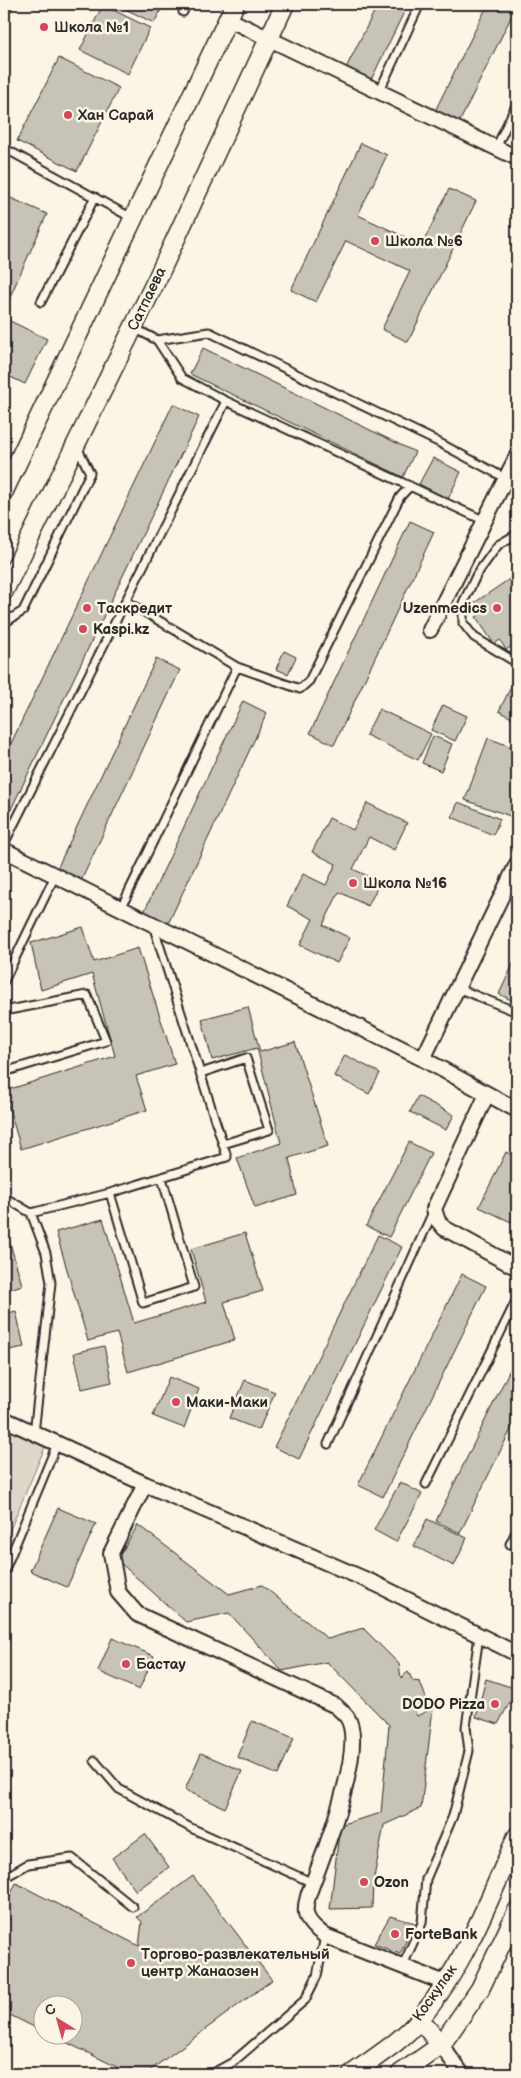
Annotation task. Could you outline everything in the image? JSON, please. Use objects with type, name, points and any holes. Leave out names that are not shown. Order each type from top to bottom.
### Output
[{"type":"street","name":"Сатпаева","points":[[4,591],[133,328],[285,4]]},
{"type":"street","points":[[4,491],[120,248],[132,218],[232,12],[268,39],[517,158]]},
{"type":"street","points":[[430,630],[483,520],[517,456]]},
{"type":"street","points":[[4,850],[423,1059],[517,1110]]},
{"type":"street","points":[[423,1059],[517,864]]},
{"type":"street","points":[[487,1094],[434,1209],[438,1221],[444,1228],[517,1268]]},
{"type":"street","points":[[4,1419],[145,1484],[376,1584],[517,1654]]},
{"type":"street","points":[[145,1484],[111,1553],[118,1592],[137,1614],[336,1706],[348,1718],[352,1734],[349,1767],[342,1802],[313,1883],[306,1912],[311,1924],[325,1936],[445,1983]]},
{"type":"street","name":"Коскулак","points":[[352,2074],[420,2020],[474,1934],[517,1836]]},
{"type":"street","points":[[400,2074],[441,2045],[480,1989],[517,1911]]},
{"type":"street","points":[[420,2020],[462,2074]]},
{"type":"lane","points":[[182,12],[186,4]]},
{"type":"lane","points":[[379,92],[420,4]]},
{"type":"lane","points":[[496,148],[517,103]]},
{"type":"lane","points":[[4,148],[132,218]]},
{"type":"lane","points":[[41,302],[95,198]]},
{"type":"lane","points":[[133,328],[157,340],[182,378],[226,401],[483,520]]},
{"type":"lane","points":[[157,340],[209,332],[436,441],[505,478]]},
{"type":"lane","points":[[4,844],[226,401]]},
{"type":"lane","points":[[4,623],[24,611],[90,473],[76,444]]},
{"type":"lane","points":[[126,601],[237,667],[300,689],[309,681],[400,497],[410,486]]},
{"type":"lane","points":[[517,534],[498,545],[477,574],[463,603],[463,623],[474,637],[517,664]]},
{"type":"lane","points":[[121,908],[237,667]]},
{"type":"lane","points":[[4,981],[55,876]]},
{"type":"lane","points":[[31,1213],[110,1193],[227,1157],[153,925]]},
{"type":"lane","points":[[456,988],[517,1012]]},
{"type":"lane","points":[[4,1004],[9,1010],[87,995],[106,1041],[4,1072]]},
{"type":"lane","points":[[200,1073],[246,1058],[255,1085],[269,1130],[223,1144]]},
{"type":"lane","points":[[110,1193],[143,1302],[194,1287],[162,1178]]},
{"type":"lane","points":[[4,1197],[31,1213],[46,1253],[50,1283],[34,1434]]},
{"type":"lane","points":[[328,1444],[434,1209]]},
{"type":"lane","points":[[426,1484],[517,1299]]},
{"type":"lane","points":[[4,1572],[58,1444]]},
{"type":"lane","points":[[510,1544],[517,1530]]},
{"type":"lane","points":[[403,1965],[422,1922],[426,1879],[453,1816],[469,1751],[466,1727],[478,1636]]},
{"type":"lane","points":[[95,1761],[119,1790],[191,1828],[313,1883]]},
{"type":"lane","points":[[4,1878],[28,1864],[72,1858],[133,1907]]},
{"type":"lane","points":[[211,2074],[233,2062],[305,2000],[317,1976],[325,1936]]},
{"type":"shaded area","points":[[4,1428],[45,1447],[4,1544]]},
{"type":"building","points":[[4,4],[14,4],[5,22],[4,21]]},
{"type":"building","points":[[115,4],[164,4],[154,23]]},
{"type":"building","points":[[378,4],[408,4],[369,84],[344,72]]},
{"type":"building","points":[[488,4],[517,5],[457,127],[433,115]]},
{"type":"building","points":[[103,5],[150,28],[128,74],[80,50]]},
{"type":"building","name":"Хан Сарай","points":[[59,58],[119,88],[77,171],[17,141]]},
{"type":"building","points":[[361,143],[387,155],[358,215],[422,245],[449,189],[476,201],[408,342],[382,329],[410,271],[346,241],[316,302],[291,290]]},
{"type":"building","points":[[4,195],[47,214],[9,299],[4,297]]},
{"type":"building","points":[[4,318],[47,339],[25,384],[4,374]]},
{"type":"building","points":[[203,348],[415,452],[403,477],[190,374]]},
{"type":"building","points":[[173,404],[199,417],[4,824],[4,758]]},
{"type":"building","points":[[433,458],[461,472],[448,499],[419,484]]},
{"type":"building","points":[[410,521],[434,532],[334,745],[310,733]]},
{"type":"building","name":"Uzenmedics","points":[[517,574],[517,643],[506,650],[500,640],[494,644],[476,617],[481,614],[474,603]]},
{"type":"building","points":[[284,651],[296,657],[288,674],[276,669]]},
{"type":"building","points":[[156,659],[180,670],[80,883],[56,871]]},
{"type":"building","points":[[513,683],[517,685],[517,721],[499,711]]},
{"type":"building","points":[[243,701],[267,713],[167,926],[143,914]]},
{"type":"building","points":[[443,705],[467,716],[455,741],[431,730]]},
{"type":"building","points":[[379,709],[431,734],[418,760],[366,735]]},
{"type":"building","points":[[433,736],[452,744],[441,771],[422,763]]},
{"type":"building","points":[[488,738],[517,749],[517,796],[510,816],[465,800]]},
{"type":"building","points":[[458,802],[500,819],[493,835],[452,817]]},
{"type":"building","name":"Школа №16","points":[[367,803],[407,823],[394,850],[369,837],[353,869],[380,882],[368,906],[339,892],[323,925],[350,938],[337,963],[300,945],[313,919],[287,906],[303,874],[326,885],[336,864],[312,852],[329,818],[353,830]]},
{"type":"building","points":[[83,927],[94,962],[138,948],[175,1064],[136,1076],[147,1110],[21,1149],[4,1091],[115,1056],[92,974],[41,990],[31,943]]},
{"type":"building","points":[[517,956],[517,1003],[499,994]]},
{"type":"building","points":[[248,1007],[260,1052],[295,1042],[328,1146],[289,1158],[297,1195],[255,1208],[237,1158],[281,1143],[257,1048],[212,1060],[202,1019]]},
{"type":"building","points":[[345,1055],[380,1073],[369,1094],[334,1076]]},
{"type":"building","points":[[418,1096],[454,1115],[446,1130],[410,1112]]},
{"type":"building","points":[[409,1142],[431,1153],[389,1237],[366,1226]]},
{"type":"building","points":[[506,1152],[517,1157],[517,1210],[511,1222],[479,1207]]},
{"type":"building","points":[[103,1219],[134,1323],[206,1302],[191,1249],[245,1233],[263,1291],[224,1302],[235,1340],[128,1372],[117,1333],[88,1341],[56,1232]]},
{"type":"building","points":[[6,1229],[22,1285],[4,1291],[4,1230]]},
{"type":"building","points":[[378,1235],[402,1247],[299,1459],[274,1447]]},
{"type":"building","points":[[462,1274],[486,1286],[383,1497],[358,1485]]},
{"type":"building","points":[[16,1311],[24,1347],[4,1351],[4,1314]]},
{"type":"building","points":[[104,1346],[112,1382],[82,1389],[74,1353]]},
{"type":"building","points":[[517,1355],[517,1417],[460,1533],[436,1521]]},
{"type":"building","name":"Маки-Маки","points":[[169,1377],[199,1389],[184,1428],[153,1416]]},
{"type":"building","points":[[245,1380],[275,1392],[259,1430],[229,1418]]},
{"type":"building","points":[[400,1482],[422,1494],[396,1542],[374,1530]]},
{"type":"building","points":[[58,1508],[96,1524],[67,1587],[30,1571]]},
{"type":"building","points":[[427,1519],[467,1538],[454,1566],[414,1546]]},
{"type":"building","points":[[138,1525],[229,1594],[262,1585],[328,1639],[363,1628],[399,1664],[401,1678],[408,1672],[413,1681],[420,1682],[426,1698],[413,1708],[417,1716],[433,1708],[421,1808],[384,1825],[373,1883],[372,1908],[330,1909],[340,1825],[381,1813],[389,1725],[327,1662],[282,1671],[229,1613],[186,1622],[117,1560]]},
{"type":"building","name":"Бастау","points":[[112,1638],[154,1656],[139,1690],[98,1671]]},
{"type":"building","name":"DODO Pizza","points":[[486,1679],[517,1689],[498,1724],[476,1717]]},
{"type":"building","points":[[252,1721],[294,1738],[278,1775],[237,1757]]},
{"type":"building","points":[[201,1753],[242,1771],[225,1808],[185,1790]]},
{"type":"building","points":[[145,1834],[169,1867],[136,1891],[112,1858]]},
{"type":"building","name":"Торгово-развлекательный центр Жанаозен","points":[[193,1876],[272,1980],[145,2074],[123,2074],[117,2067],[74,2046],[82,2046],[82,1996],[32,1996],[32,2026],[4,2012],[4,1908],[16,1883],[139,1946],[142,1922],[137,1917]]},
{"type":"building","name":"ForteBank","points":[[390,1916],[415,1923],[400,1954],[374,1944]]},
{"type":"place","name":"Школа №1","points":[[44,27]]},
{"type":"place","name":"Хан Сарай","points":[[68,115]]},
{"type":"place","name":"Школа №6","points":[[375,241]]},
{"type":"place","name":"Таскредит","points":[[87,608]]},
{"type":"place","name":"Uzenmedics","points":[[497,608]]},
{"type":"place","name":"Kaspi.kz","points":[[83,629]]},
{"type":"place","name":"Школа №16","points":[[353,883]]},
{"type":"place","name":"Маки-Маки","points":[[176,1402]]},
{"type":"place","name":"Бастау","points":[[126,1664]]},
{"type":"place","name":"DODO Pizza","points":[[495,1704]]},
{"type":"place","name":"Ozon","points":[[364,1882]]},
{"type":"place","name":"ForteBank","points":[[395,1934]]},
{"type":"place","name":"Торгово-развлекательный центр Жанаозен","points":[[131,1963]]}]
